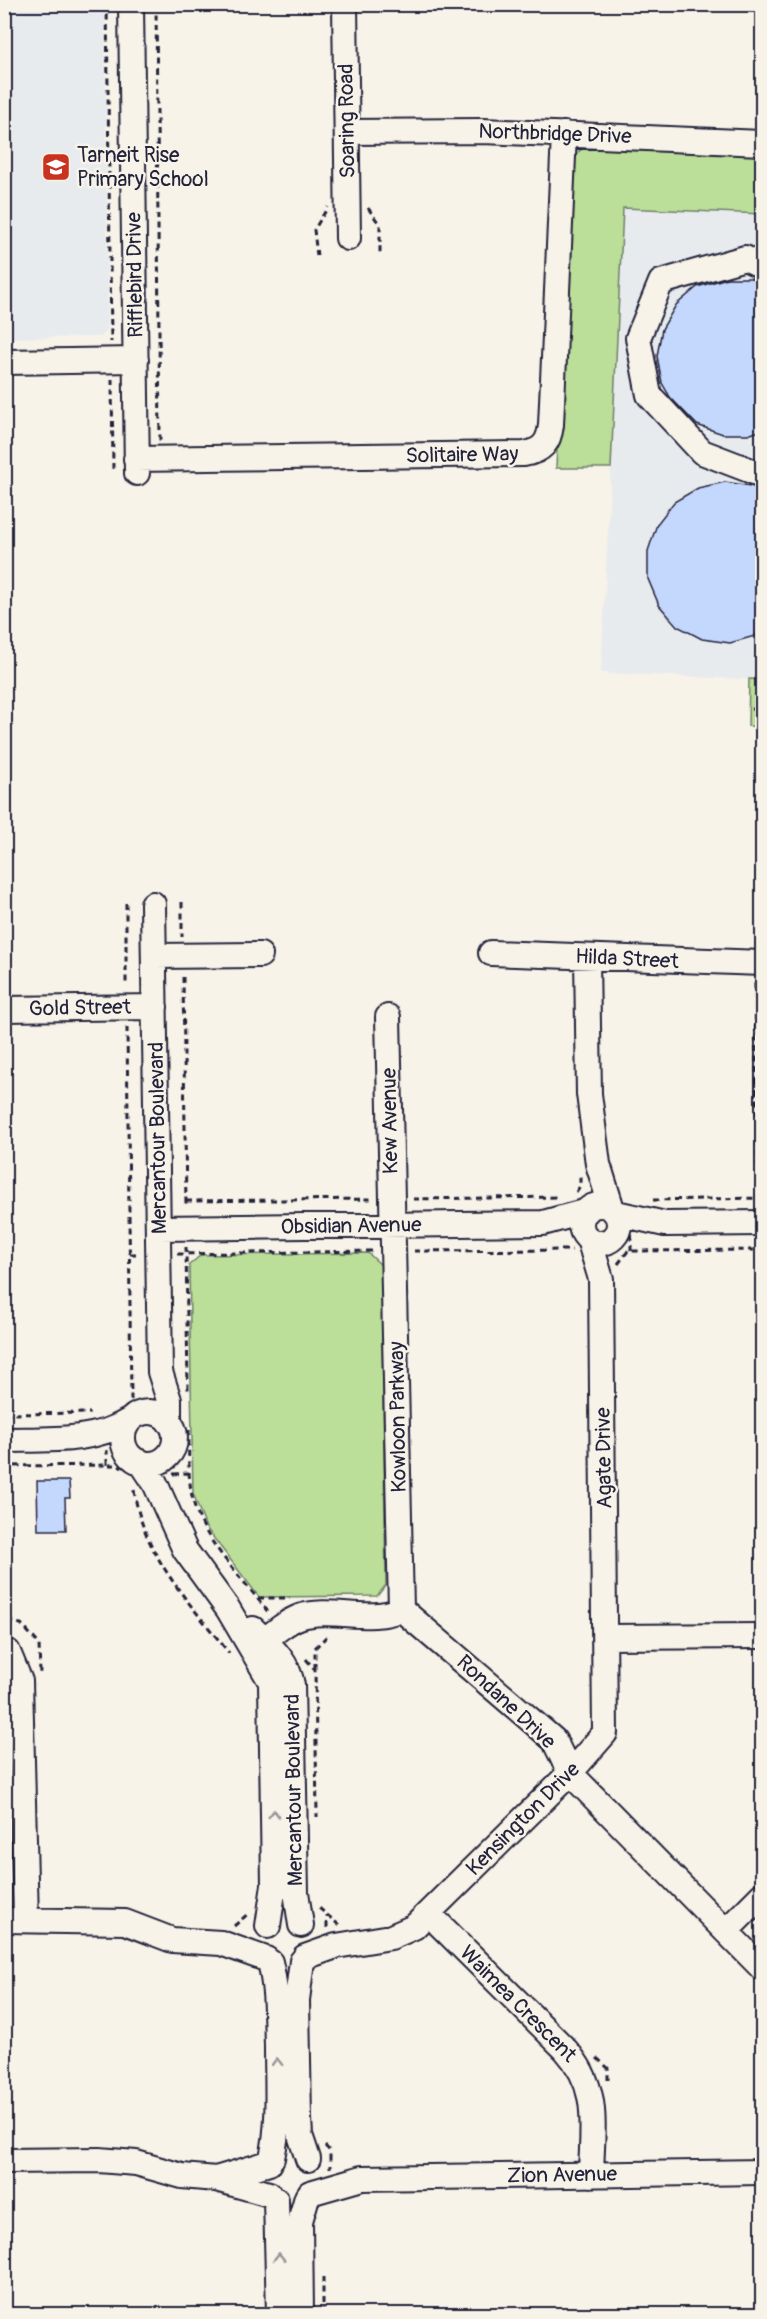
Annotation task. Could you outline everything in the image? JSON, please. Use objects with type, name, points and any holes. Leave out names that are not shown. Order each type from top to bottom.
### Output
[{"type":"street","name":"Rifflebird Drive","points":[[131,4],[136,466]]},
{"type":"street","name":"Soaring Road","points":[[345,4],[348,237]]},
{"type":"street","name":"Northbridge Drive","points":[[347,132],[449,130],[762,142]]},
{"type":"street","name":"Solitaire Way","points":[[136,466],[161,459],[524,454],[541,449],[548,440],[551,425],[564,134]]},
{"type":"street","points":[[762,266],[745,258],[661,282],[638,338],[649,394],[702,452],[762,475]]},
{"type":"street","points":[[4,362],[136,360]]},
{"type":"street","name":"Mercantour Boulevard","points":[[153,904],[160,1372],[179,1422]]},
{"type":"street","name":"Hilda Street","points":[[491,952],[587,957],[759,972]]},
{"type":"street","points":[[154,956],[260,955]]},
{"type":"street","points":[[587,957],[591,1206],[582,1220],[595,1242],[619,1229],[591,1206]]},
{"type":"street","name":"Gold Street","points":[[4,1009],[155,1007]]},
{"type":"street","name":"Kew Avenue","points":[[388,1017],[393,1225]]},
{"type":"street","name":"Obsidian Avenue","points":[[159,1228],[543,1223],[591,1206],[665,1224]]},
{"type":"street","name":"Obsidian Avenue","points":[[543,1223],[595,1242],[665,1224],[762,1223]]},
{"type":"street","name":"Kowloon Parkway","points":[[393,1225],[401,1609]]},
{"type":"street","name":"Agate Drive","points":[[595,1242],[609,1277],[606,1637]]},
{"type":"street","name":"Mercantour Boulevard","points":[[130,1414],[148,1401],[160,1372]]},
{"type":"street","points":[[4,1440],[73,1439],[119,1428],[130,1414],[150,1412],[179,1422],[168,1456],[155,1463],[132,1462],[73,1439]]},
{"type":"street","points":[[130,1414],[124,1433],[132,1462]]},
{"type":"street","name":"Mercantour Boulevard","points":[[165,1505],[168,1456]]},
{"type":"street","name":"Mercantour Boulevard","points":[[132,1462],[165,1505],[184,1550],[228,1609],[258,1645],[284,1663],[292,1685],[296,1882],[303,1926]]},
{"type":"street","points":[[258,1645],[305,1616],[386,1614],[401,1609]]},
{"type":"street","name":"Rondane Drive","points":[[401,1609],[554,1740],[570,1773],[762,1968]]},
{"type":"street","points":[[606,1637],[762,1636]]},
{"type":"street","name":"Kensington Drive","points":[[303,1926],[391,1937],[414,1926],[429,1914],[570,1773],[605,1733],[606,1637]]},
{"type":"street","name":"Mercantour Boulevard","points":[[258,1645],[272,1686],[274,1885],[262,1921]]},
{"type":"street","points":[[8,1652],[20,1681],[15,1920],[118,1921],[136,1925],[172,1940],[223,1935],[262,1921],[282,1919],[303,1926],[309,1943],[297,2000],[299,2119],[300,2135],[317,2159],[315,2178],[300,2221],[301,2314]]},
{"type":"street","points":[[726,1931],[762,1895]]},
{"type":"street","name":"Waimea Crescent","points":[[429,1914],[565,2049],[584,2073],[591,2096],[591,2175]]},
{"type":"street","points":[[262,1921],[260,1943],[268,1961],[276,2001],[277,2136],[264,2178],[278,2221],[279,2314]]},
{"type":"street","name":"Kensington Drive","points":[[304,1959],[350,1933]]},
{"type":"street","points":[[223,1935],[239,1948],[283,1968],[304,1959]]},
{"type":"street","points":[[216,2179],[270,2161],[286,2152],[317,2159]]},
{"type":"street","name":"Zion Avenue","points":[[317,2159],[362,2178]]},
{"type":"street","points":[[4,2161],[136,2163],[182,2176],[216,2179],[291,2204],[308,2195]]},
{"type":"street","name":"Zion Avenue","points":[[308,2195],[362,2178],[762,2172]]},
{"type":"path","points":[[107,4],[113,470]]},
{"type":"path","points":[[156,4],[161,459]]},
{"type":"path","points":[[752,709],[762,710]]},
{"type":"path","points":[[182,902],[188,1400]]},
{"type":"path","points":[[126,903],[130,1414]]},
{"type":"path","points":[[758,1198],[759,972]]},
{"type":"path","points":[[589,1169],[580,1186],[591,1206]]},
{"type":"path","points":[[641,1200],[762,1198]]},
{"type":"path","points":[[186,1201],[391,1199],[591,1206]]},
{"type":"path","points":[[130,1254],[569,1248],[595,1242]]},
{"type":"path","points":[[609,1277],[628,1251],[762,1250]]},
{"type":"path","points":[[4,1414],[95,1413]]},
{"type":"path","points":[[179,1422],[198,1516],[214,1542],[258,1645]]},
{"type":"path","points":[[4,1466],[118,1465],[132,1462]]},
{"type":"path","points":[[134,1485],[139,1516],[157,1559],[258,1645]]},
{"type":"path","points":[[317,1821],[315,1648],[328,1634],[339,1634]]},
{"type":"path","points":[[303,1656],[315,1670]]},
{"type":"path","points":[[318,1902],[318,1907],[350,1933]]},
{"type":"path","points":[[223,1935],[234,1926],[262,1921]]},
{"type":"path","points":[[322,2268],[323,2314]]},
{"type":"shaded area","name":"Tarneit Rise Primary School","points":[[4,5],[105,5],[108,329],[101,337],[5,338]]},
{"type":"shaded area","points":[[623,208],[762,214],[762,680],[601,673]]},
{"type":"green space","points":[[586,146],[762,153],[762,214],[623,208],[611,468],[556,468],[570,167],[573,156]]},
{"type":"green space","points":[[749,679],[762,680],[762,727],[748,726]]},
{"type":"green space","points":[[368,1253],[381,1265],[386,1585],[377,1596],[259,1597],[206,1528],[193,1493],[189,1265],[201,1255]]},
{"type":"building","points":[[727,278],[751,278],[762,282],[762,430],[751,434],[723,434],[697,425],[670,397],[662,383],[657,356],[662,329],[676,305],[697,287]]},
{"type":"building","points":[[725,482],[751,486],[762,491],[762,634],[730,643],[702,639],[677,626],[659,605],[648,579],[648,551],[657,524],[674,502],[698,488]]},
{"type":"building","points":[[37,1481],[69,1481],[70,1498],[65,1498],[66,1530],[38,1530]]},
{"type":"place","name":"Tarneit Rise Primary School","points":[[56,167]]}]
